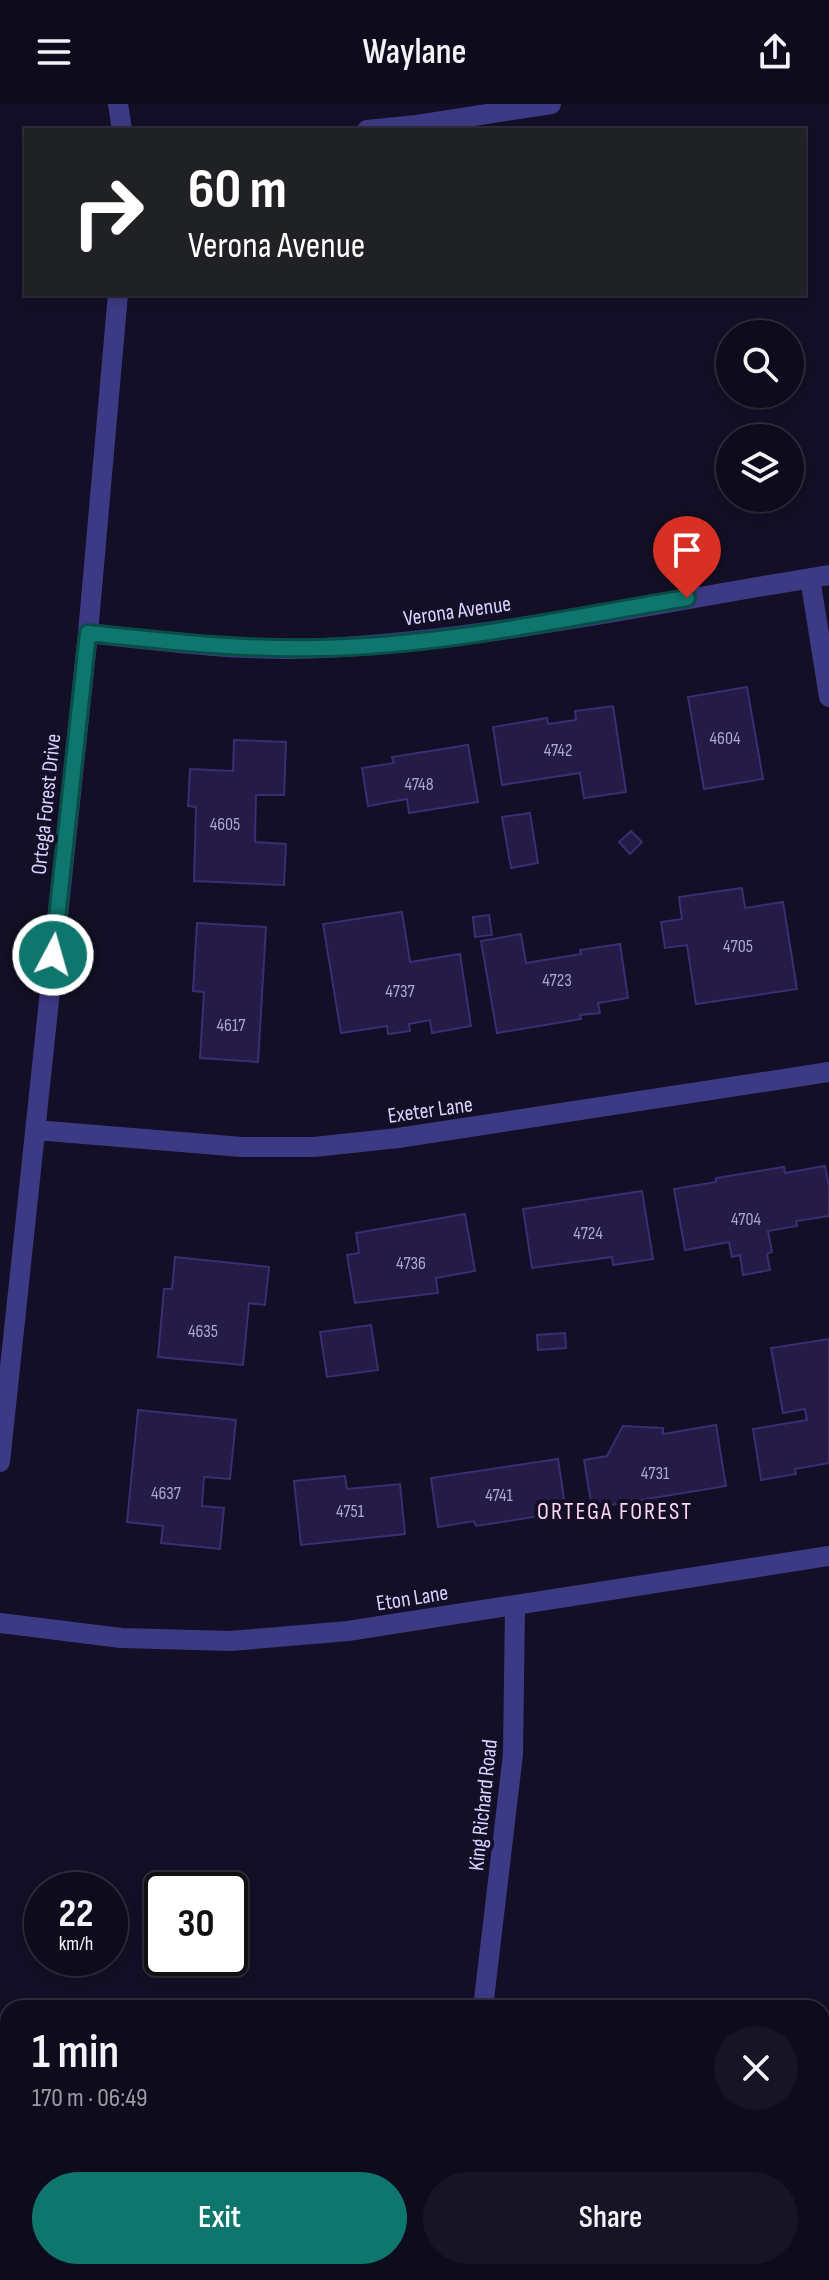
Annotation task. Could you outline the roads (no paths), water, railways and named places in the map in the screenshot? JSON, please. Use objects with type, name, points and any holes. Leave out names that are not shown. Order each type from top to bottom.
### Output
[{"type":"street","points":[[118,104],[122,128]]},
{"type":"street","points":[[387,128],[551,104]]},
{"type":"street","name":"Ortega Forest Drive","points":[[0,1462],[88,633],[118,296]]},
{"type":"street","points":[[819,577],[829,697]]},
{"type":"street","name":"Verona Avenue","points":[[88,633],[219,647],[321,648],[443,639],[819,577]]},
{"type":"street","name":"Exeter Lane","points":[[35,1130],[242,1147],[314,1147],[398,1138],[829,1072]]},
{"type":"street","name":"Eton Lane","points":[[0,1623],[121,1638],[231,1641],[348,1631],[829,1556]]},
{"type":"street","name":"King Richard Road","points":[[484,2000],[513,1754],[515,1606]]},
{"type":"district","name":"ORTEGA FOREST","points":[[615,1511]]}]
